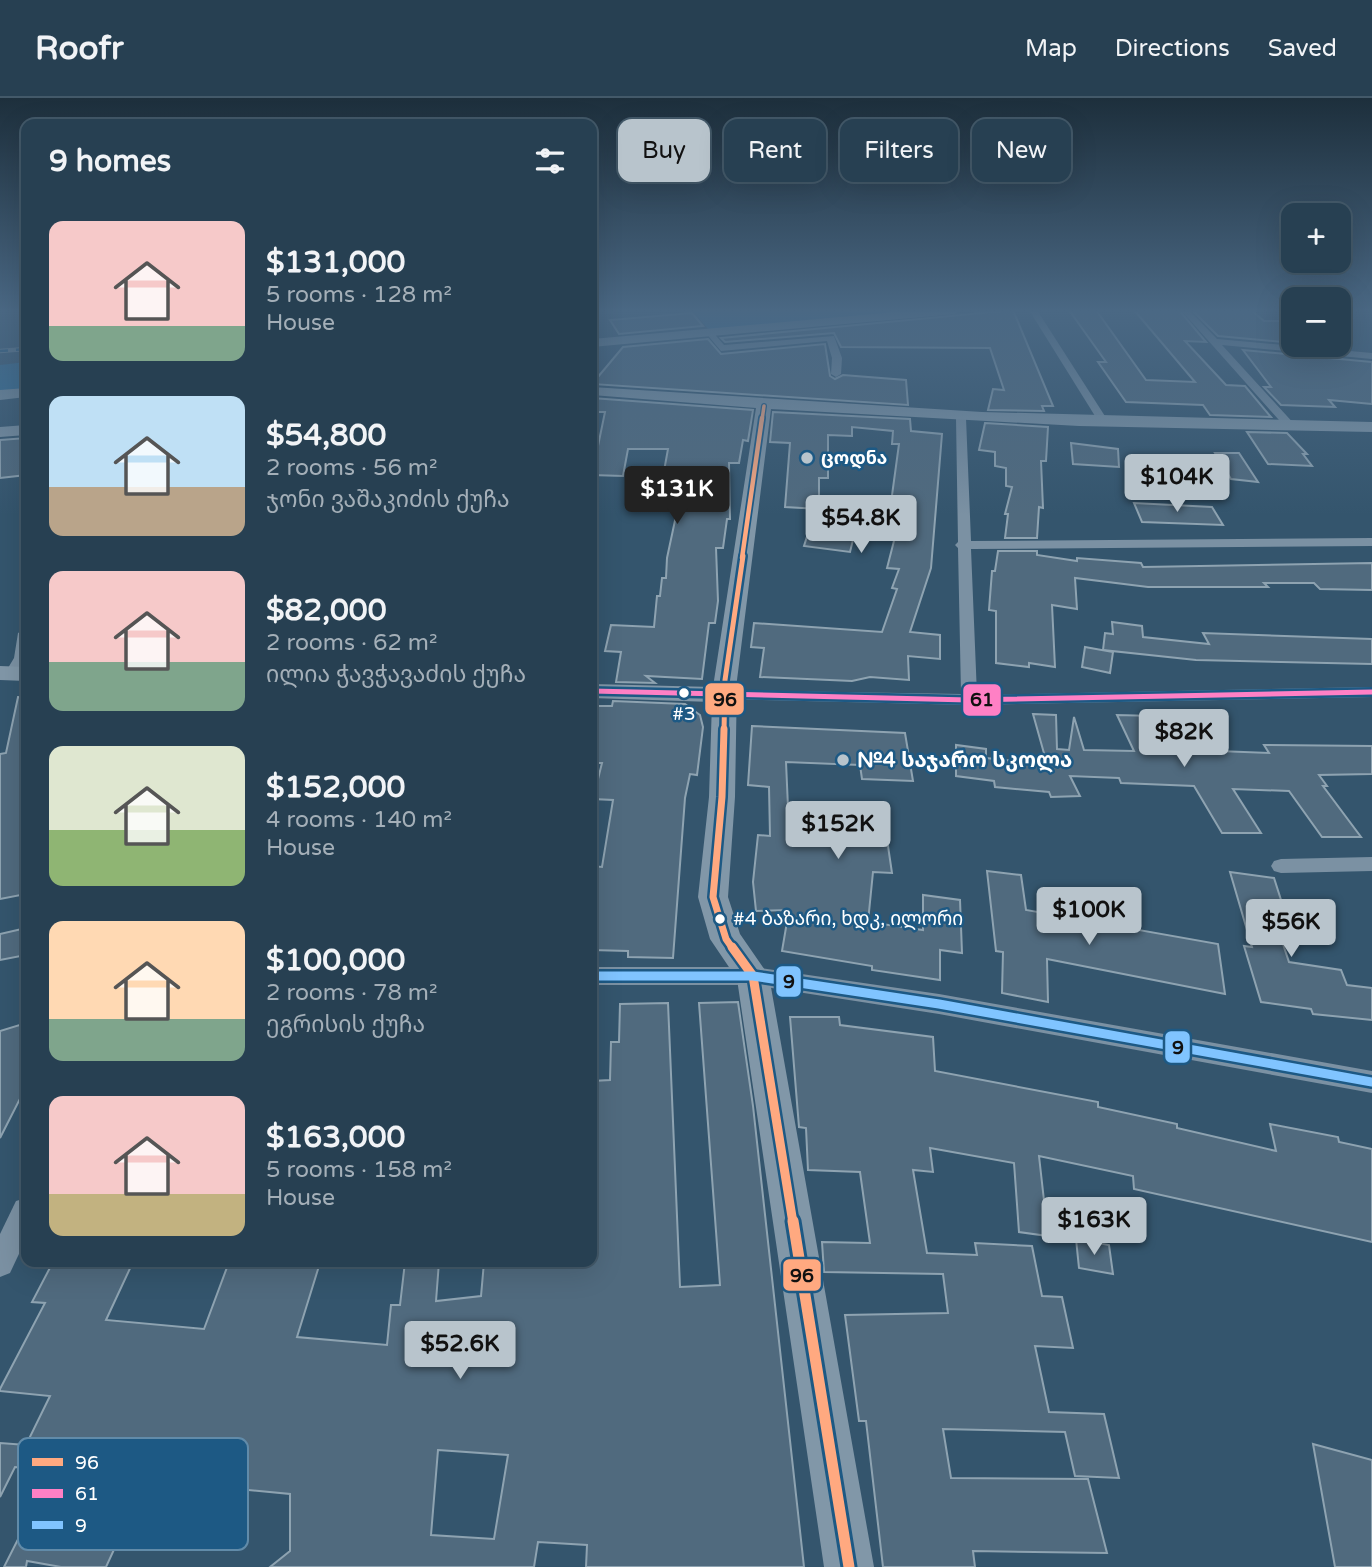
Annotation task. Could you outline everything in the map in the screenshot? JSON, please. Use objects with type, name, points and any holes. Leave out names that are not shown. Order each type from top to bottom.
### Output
[{"type":"main road","points":[[597,391],[764,406],[961,418],[1105,424],[1372,427]]},
{"type":"main road","points":[[0,396],[21,394]]},
{"type":"main road","points":[[764,406],[725,695],[722,797],[713,897],[726,939],[753,976],[849,1567]]},
{"type":"main road","points":[[0,432],[21,430]]},
{"type":"main road","points":[[597,691],[725,695]]},
{"type":"street","points":[[1076,379],[1105,424]]},
{"type":"street","points":[[1248,379],[1291,427]]},
{"type":"street","points":[[961,418],[962,545],[969,701]]},
{"type":"street","points":[[962,545],[1372,542]]},
{"type":"street","points":[[725,695],[935,697],[969,701],[1372,692]]},
{"type":"street","points":[[1281,866],[1372,864]]},
{"type":"street","points":[[597,976],[753,976],[952,1006],[1372,1082]]},
{"type":"street","points":[[0,1263],[21,1221]]},
{"type":"shaded area","points":[[0,379],[21,379],[21,390],[0,392]]},
{"type":"building","points":[[597,379],[906,380],[908,405],[597,384]]},
{"type":"building","points":[[1000,379],[1042,379],[1053,406],[1042,406],[1044,411],[988,410],[993,389],[1004,390]]},
{"type":"building","points":[[1110,379],[1195,382],[1192,379],[1220,379],[1226,385],[1245,386],[1271,417],[1210,415],[1203,405],[1126,402]]},
{"type":"building","points":[[1265,379],[1372,379],[1372,404],[1329,400],[1335,407],[1281,405],[1264,387],[1271,387]]},
{"type":"building","points":[[597,398],[753,410],[748,441],[743,440],[739,463],[729,463],[730,519],[727,519],[723,548],[716,548],[718,601],[715,623],[709,623],[702,679],[646,676],[655,683],[616,682],[621,652],[605,651],[611,625],[654,627],[657,596],[660,596],[662,578],[666,578],[667,558],[683,483],[662,482],[668,449],[628,449],[623,476],[597,475],[597,451],[605,412],[597,412]]},
{"type":"building","points":[[773,412],[910,419],[911,431],[942,434],[931,568],[910,632],[940,635],[940,659],[908,656],[909,680],[870,677],[852,681],[760,677],[764,648],[751,647],[754,623],[882,632],[897,589],[892,588],[899,569],[887,568],[896,533],[887,532],[899,444],[892,444],[893,431],[852,427],[852,436],[828,435],[828,478],[819,478],[819,509],[785,507],[790,443],[770,442]]},
{"type":"building","points":[[985,423],[1048,427],[1046,461],[1041,461],[1043,508],[1039,507],[1037,538],[1005,538],[1008,514],[1005,514],[1012,487],[1006,486],[1006,468],[995,466],[995,452],[979,450]]},
{"type":"building","points":[[1247,432],[1287,433],[1307,454],[1303,454],[1312,466],[1268,464]]},
{"type":"building","points":[[21,438],[21,476],[0,478],[0,440]]},
{"type":"building","points":[[1071,443],[1118,449],[1119,467],[1073,464]]},
{"type":"building","points":[[1215,453],[1239,453],[1258,482],[1231,479]]},
{"type":"building","points":[[1134,503],[1212,507],[1223,525],[1142,522]]},
{"type":"building","points":[[813,518],[857,524],[850,552],[804,546]]},
{"type":"building","points":[[998,551],[1037,551],[1037,555],[1077,561],[1077,558],[1141,563],[1143,567],[1372,563],[1372,590],[1320,589],[1314,583],[1264,583],[1268,587],[1148,587],[1075,578],[1077,609],[1052,605],[1055,667],[1029,663],[1029,667],[996,663],[996,611],[989,610],[992,571],[995,571]]},
{"type":"building","points":[[1112,622],[1142,626],[1143,637],[1209,644],[1203,633],[1372,639],[1372,664],[1196,660],[1103,650],[1105,633],[1113,634]]},
{"type":"building","points":[[1085,647],[1113,652],[1110,673],[1082,667]]},
{"type":"building","points":[[18,697],[21,697],[21,895],[0,899],[0,754],[6,753]]},
{"type":"building","points":[[613,701],[685,704],[700,715],[703,727],[697,775],[690,774],[685,798],[673,958],[628,957],[628,951],[597,950],[597,866],[602,867],[613,800],[597,799],[597,783],[602,763],[597,763],[597,706],[612,706]]},
{"type":"building","points":[[1033,714],[1056,715],[1057,749],[1069,750],[1074,717],[1084,750],[1134,751],[1117,715],[1196,717],[1218,751],[1269,753],[1264,745],[1372,746],[1372,774],[1319,775],[1327,786],[1323,786],[1361,837],[1322,837],[1289,791],[1233,789],[1261,833],[1222,833],[1194,786],[1121,783],[1119,778],[1070,776],[1080,796],[1051,797],[1049,792],[995,787],[994,781],[956,776],[956,745],[986,749],[986,758],[1047,764]]},
{"type":"building","points":[[752,726],[905,733],[913,781],[862,779],[860,765],[786,762],[788,807],[808,808],[810,839],[824,840],[824,845],[888,846],[892,873],[873,872],[868,922],[923,930],[923,895],[960,900],[962,953],[940,950],[940,980],[872,970],[872,966],[782,951],[789,910],[756,911],[753,882],[758,835],[770,836],[769,787],[748,785]]},
{"type":"building","points":[[987,871],[1021,875],[1026,910],[1218,944],[1225,994],[1047,959],[1048,1002],[1002,993],[1003,952],[996,951]]},
{"type":"building","points":[[1230,872],[1274,878],[1289,925],[1276,923],[1289,962],[1341,970],[1347,985],[1372,988],[1372,1020],[1313,1014],[1311,1009],[1261,1002],[1244,946],[1252,947]]},
{"type":"building","points":[[21,929],[21,956],[0,960],[0,934]]},
{"type":"building","points":[[738,1002],[753,1106],[804,1567],[586,1567],[587,1545],[538,1542],[534,1567],[270,1567],[290,1551],[290,1494],[248,1490],[248,1438],[29,1438],[50,1396],[0,1391],[45,1303],[32,1302],[50,1267],[131,1267],[106,1320],[204,1329],[227,1267],[319,1267],[297,1337],[387,1345],[391,1305],[400,1305],[404,1267],[439,1267],[436,1301],[481,1296],[484,1267],[597,1267],[597,1081],[610,1080],[611,1042],[619,1042],[620,1004],[668,1003],[680,1287],[720,1285],[699,1003]],"holes":[[[438,1450],[508,1455],[494,1539],[431,1535]]]},
{"type":"building","points":[[790,1017],[839,1017],[840,1025],[933,1037],[935,1071],[1098,1102],[1098,1107],[1177,1124],[1177,1128],[1276,1151],[1270,1124],[1338,1137],[1339,1142],[1372,1149],[1372,1242],[1134,1189],[1133,1176],[1039,1156],[1048,1236],[1019,1232],[1014,1163],[930,1148],[933,1172],[913,1170],[927,1253],[977,1255],[975,1243],[1032,1246],[1042,1296],[1062,1297],[1073,1348],[1035,1346],[1049,1412],[1104,1414],[1119,1478],[1075,1476],[1065,1432],[943,1429],[951,1478],[1088,1479],[1107,1553],[973,1551],[975,1567],[883,1567],[866,1421],[859,1421],[845,1315],[948,1313],[943,1274],[824,1272],[822,1242],[870,1243],[860,1172],[808,1170],[806,1128],[799,1127]]},
{"type":"building","points":[[21,1025],[21,1097],[0,1138],[0,1031]]},
{"type":"building","points":[[1076,1239],[1109,1245],[1113,1274],[1079,1268]]},
{"type":"building","points":[[0,1443],[18,1444],[18,1467],[15,1467],[0,1497]]},
{"type":"building","points":[[1313,1444],[1372,1460],[1372,1567],[1335,1567]]},
{"type":"building","points":[[18,1539],[18,1550],[114,1550],[106,1567],[61,1567],[27,1561],[26,1567],[4,1567]]},
{"type":"transit line","name":"96","points":[[764,406],[725,680],[722,797],[713,897],[726,939],[753,976],[849,1567]]},
{"type":"transit line","name":"61","points":[[597,691],[935,697],[969,700],[1372,692]]},
{"type":"transit line","name":"9","points":[[597,976],[753,976],[939,1004],[1372,1082]]},
{"type":"place","name":"ცოდნა","points":[[807,458]]},
{"type":"place","name":"#3","points":[[684,693]]},
{"type":"place","name":"№4 საჯარო სკოლა","points":[[843,760]]},
{"type":"place","name":"#4 ბაზარი, ხდკ, ილორი","points":[[720,919]]}]
